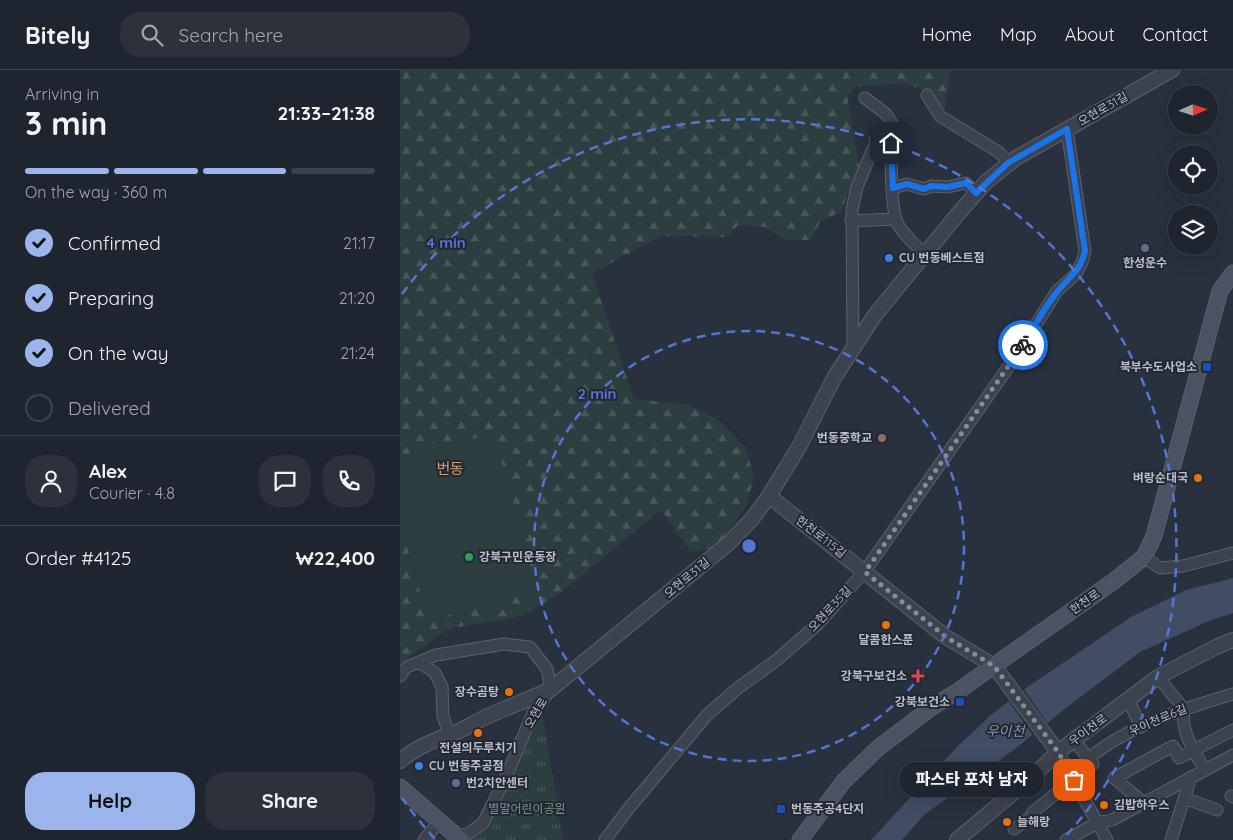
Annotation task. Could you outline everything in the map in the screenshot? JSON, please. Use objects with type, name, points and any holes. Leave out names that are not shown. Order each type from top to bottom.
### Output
[{"type":"main road","name":"한천로","points":[[800,840],[843,782],[877,749],[932,707],[994,666],[1114,581],[1144,557],[1154,536],[1220,291],[1231,280]]},
{"type":"main road","name":"오현로","points":[[400,788],[458,838]]},
{"type":"street","name":"오현로31길","points":[[400,761],[420,748],[449,734],[551,689],[730,543],[769,496],[799,447],[835,376],[875,315],[976,193],[1008,163],[1172,70]]},
{"type":"street","points":[[927,95],[940,116],[1000,153],[1008,163]]},
{"type":"street","points":[[865,98],[886,114],[893,125],[891,143],[896,219],[898,225],[925,255]]},
{"type":"street","name":"오현로35길","points":[[605,840],[629,808],[707,715],[738,688],[778,659],[819,623],[865,572],[1016,356],[1057,291],[1076,274],[1085,251],[1067,129]]},
{"type":"street","points":[[853,349],[851,221],[857,187],[878,133]]},
{"type":"street","points":[[893,188],[907,184],[924,189],[931,186],[948,187],[966,183],[976,193]]},
{"type":"street","points":[[851,221],[896,219]]},
{"type":"street","name":"한천로115길","points":[[769,496],[946,637],[994,666]]},
{"type":"street","points":[[1144,557],[1160,568],[1183,566],[1233,553]]},
{"type":"street","name":"우이천로","points":[[958,840],[1032,777],[1058,752],[1158,677],[1233,640]]},
{"type":"street","name":"오현로","points":[[400,676],[407,667],[436,655],[504,644],[530,647],[547,669],[551,689],[533,713],[505,779],[483,823],[468,834],[458,838]]},
{"type":"street","points":[[419,662],[435,673],[442,687],[443,716],[449,734]]},
{"type":"street","points":[[994,666],[1058,752],[1107,840]]},
{"type":"street","points":[[1158,677],[1184,709],[1182,717],[1193,751],[1204,770]]},
{"type":"street","name":"우이천로6길","points":[[1014,829],[1074,780],[1108,743],[1184,709],[1233,694]]},
{"type":"street","points":[[1128,699],[1141,727]]},
{"type":"street","points":[[1144,803],[1114,778],[1174,746],[1179,758],[1233,730]]},
{"type":"street","points":[[1074,740],[1091,761]]},
{"type":"street","points":[[1066,840],[1097,823],[1112,820],[1233,754]]},
{"type":"street","points":[[1171,840],[1191,777]]},
{"type":"street","points":[[1184,798],[1217,810]]},
{"type":"street","points":[[424,840],[439,822]]},
{"type":"green space","points":[[400,70],[951,70],[944,111],[920,89],[905,84],[856,86],[847,95],[859,166],[841,212],[821,221],[810,240],[785,240],[765,227],[738,225],[727,237],[661,236],[592,273],[634,399],[689,405],[716,418],[746,448],[754,478],[746,506],[717,547],[691,552],[661,510],[559,594],[521,616],[448,629],[400,663]]},
{"type":"green space","name":"강북구민운동장","points":[[494,434],[537,591],[428,621],[400,523],[400,456]]},
{"type":"green space","name":"별말어린이공원","points":[[542,711],[563,840],[473,840],[469,837],[490,818]]},
{"type":"water","name":"우이천","points":[[1233,578],[1233,613],[1211,620],[1140,652],[1016,748],[924,815],[902,840],[871,840],[958,746],[991,715],[1026,688],[1131,617],[1186,590]]},
{"type":"pier","points":[[1023,688],[1049,725],[1034,737],[1007,699]]},
{"type":"way so far","points":[[1023,345],[865,572],[946,637],[994,666],[1058,752],[1074,780]]},
{"type":"place","name":"한성운수","points":[[1145,248]]},
{"type":"place","name":"CU 번동베스트점","points":[[889,258]]},
{"type":"place","name":"북부수도사업소","points":[[1207,367]]},
{"type":"place","name":"번동중학교","points":[[882,438]]},
{"type":"place","name":"벼랑순대국","points":[[1198,478]]},
{"type":"place","name":"강북구민운동장","points":[[469,557]]},
{"type":"place","name":"달콤한스푼","points":[[886,625]]},
{"type":"place","name":"강북구보건소","points":[[918,676]]},
{"type":"place","name":"장수곰탕","points":[[509,692]]},
{"type":"place","name":"강북보건소","points":[[960,702]]},
{"type":"place","name":"전설의두루치기","points":[[478,733]]},
{"type":"place","name":"CU 번동주공점","points":[[419,766]]},
{"type":"place","name":"파스타 포차 남자","points":[[1074,780]]},
{"type":"place","name":"번2치안센터","points":[[456,783]]},
{"type":"place","name":"김밥하우스","points":[[1104,805]]},
{"type":"place","name":"번동주공4단지","points":[[781,809]]},
{"type":"place","name":"늘해랑","points":[[1007,822]]},
{"type":"district","name":"번동","points":[[450,469]]},
{"type":"route","points":[[891,143],[893,188],[907,184],[924,189],[931,186],[948,187],[966,183],[976,193],[1008,163],[1067,129],[1085,251],[1076,274],[1057,291],[1023,345]]}]
